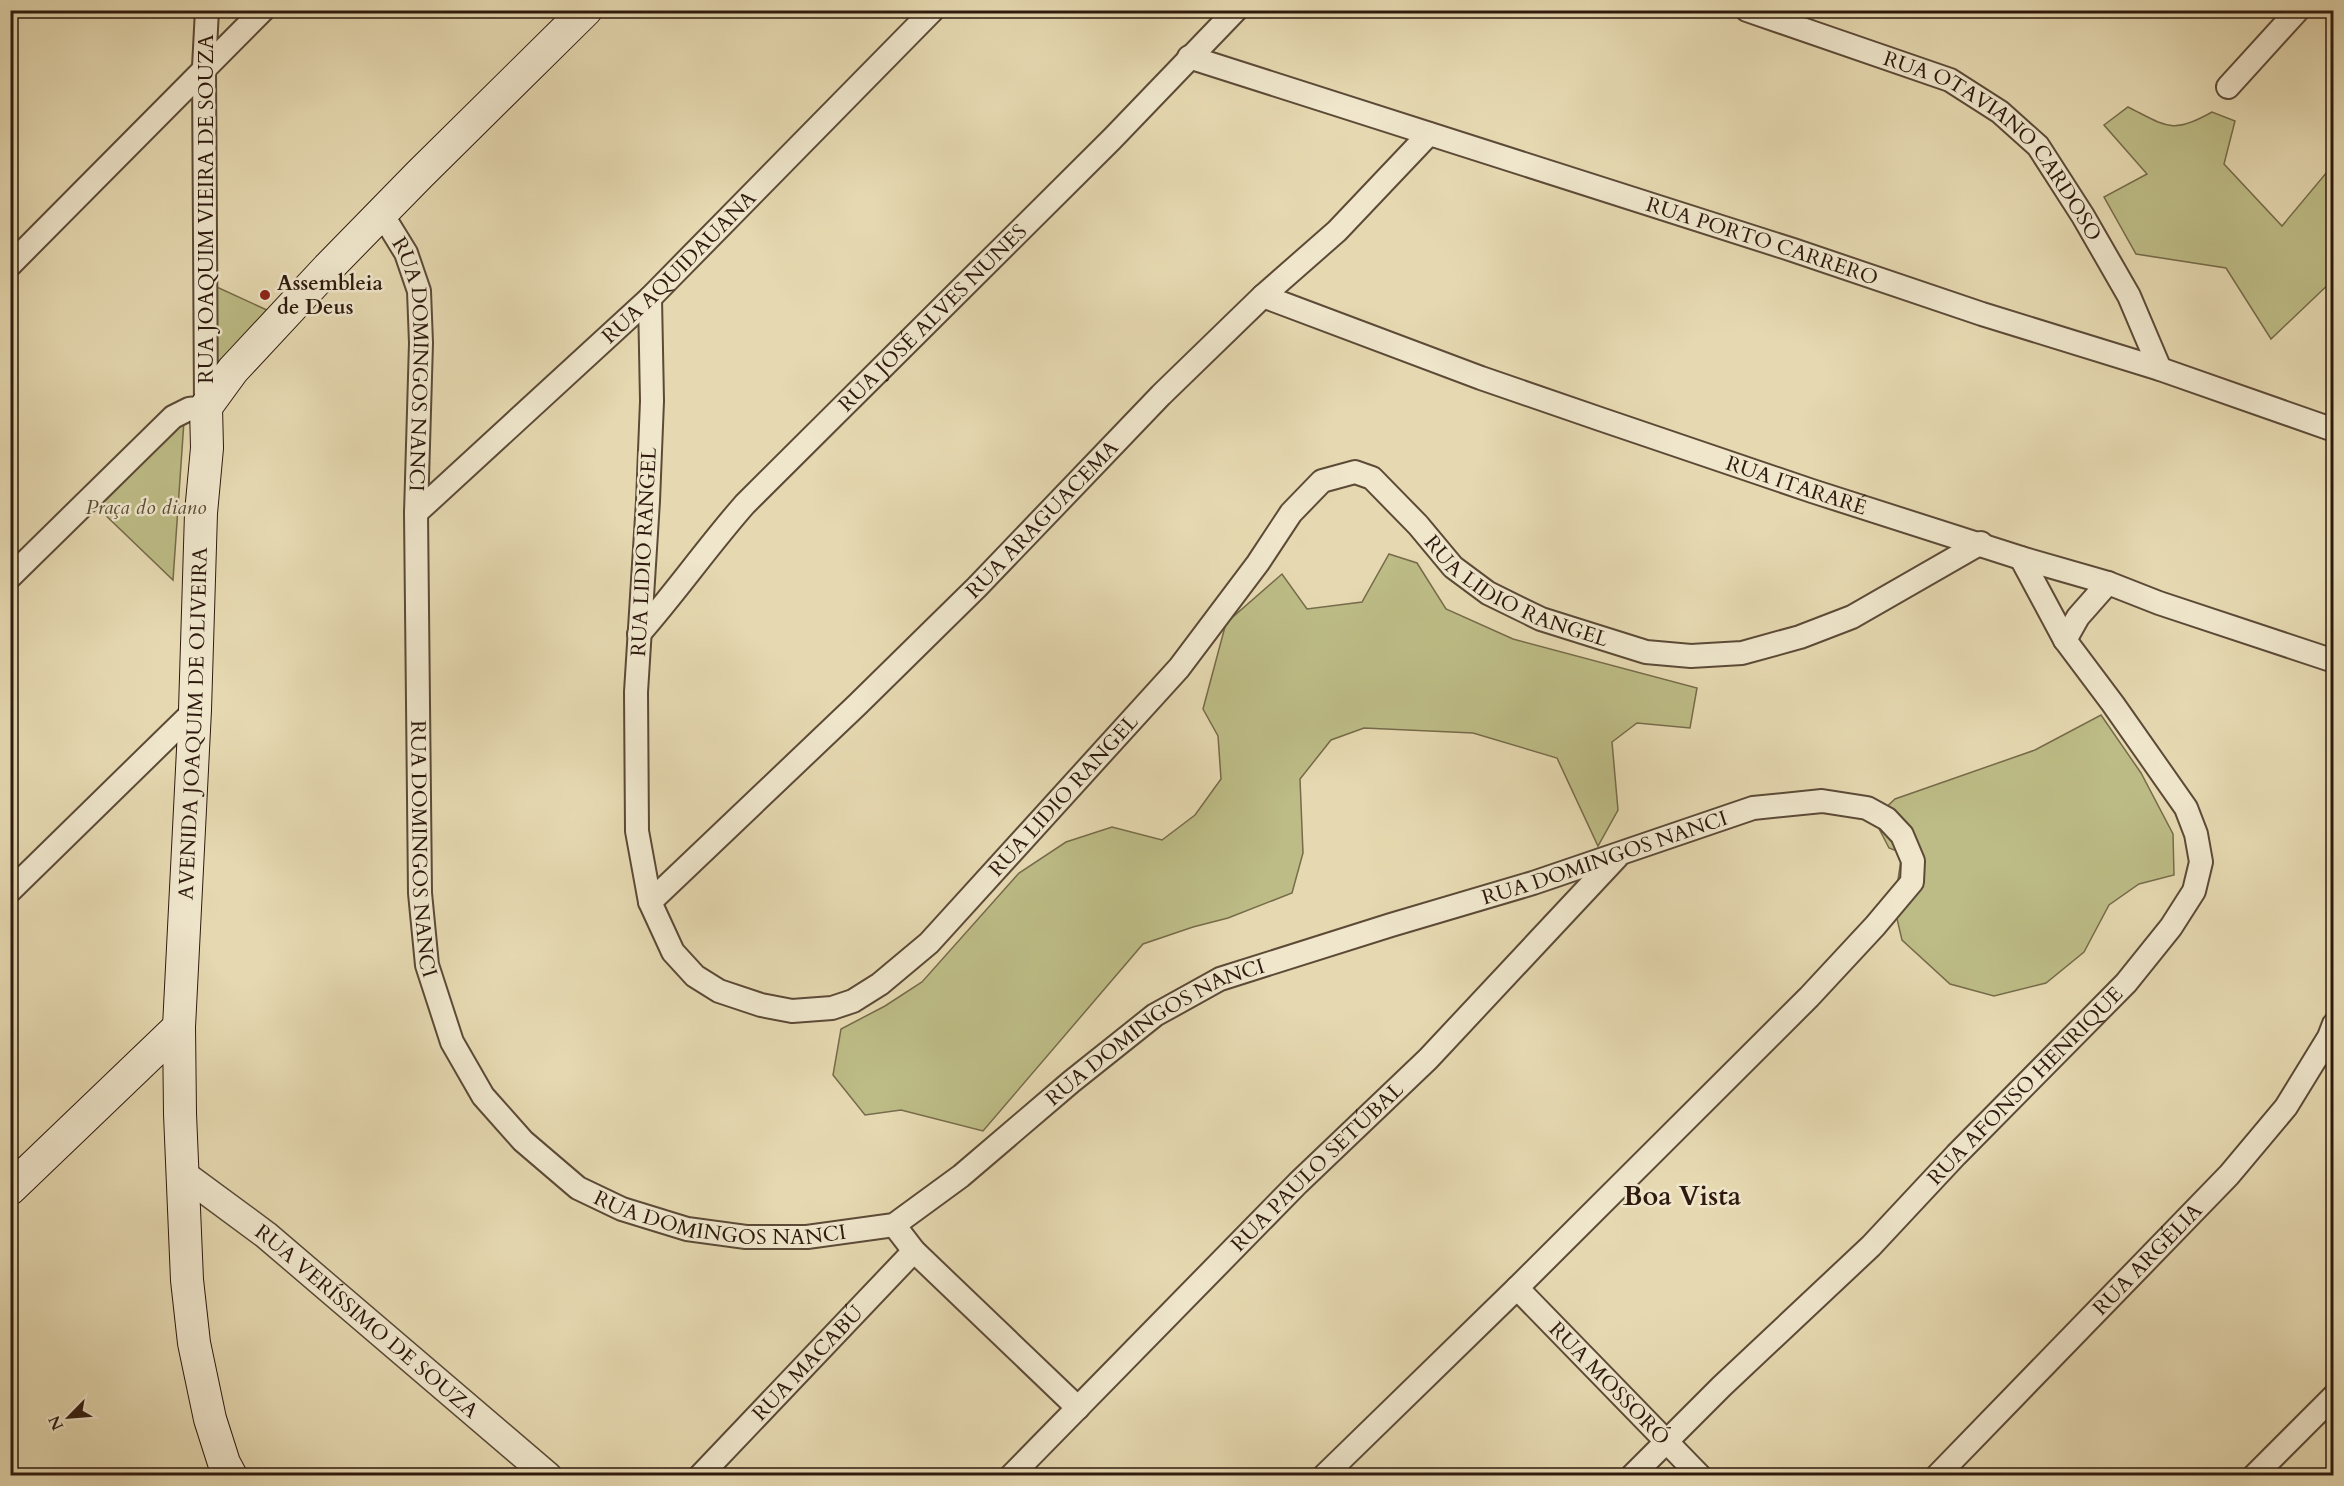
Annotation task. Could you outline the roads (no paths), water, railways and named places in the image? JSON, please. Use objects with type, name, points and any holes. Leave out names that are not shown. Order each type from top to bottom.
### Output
[{"type":"main road","points":[[206,407],[241,362],[328,268],[586,10]]},
{"type":"main road","name":"AVENIDA JOAQUIM DE OLIVEIRA","points":[[206,407],[207,448],[201,513],[195,710],[179,1027],[182,1173],[187,1280],[194,1343],[210,1419],[224,1463],[231,1476]]},
{"type":"main road","points":[[10,1189],[179,1027]]},
{"type":"street","name":"RUA JOAQUIM VIEIRA DE SOUZA","points":[[206,407],[204,67],[207,10]]},
{"type":"street","points":[[10,265],[263,10]]},
{"type":"street","name":"RUA AQUIDAUANA","points":[[416,513],[650,298],[933,10]]},
{"type":"street","name":"RUA JOSÉ ALVES NUNES","points":[[639,634],[674,594],[714,538],[745,504],[1112,139],[1236,10]]},
{"type":"street","name":"RUA OTAVIANO CARDOSO","points":[[1747,10],[1950,80],[2000,112],[2038,146],[2083,216],[2129,296],[2160,369]]},
{"type":"street","points":[[2228,87],[2298,10]]},
{"type":"street","name":"RUA PORTO CARRERO","points":[[1189,57],[1782,247],[1982,314],[2160,369],[2334,430]]},
{"type":"street","name":"RUA ARAGUACEMA","points":[[650,902],[935,629],[1161,395],[1263,296],[1337,231],[1429,134]]},
{"type":"street","name":"RUA DOMINGOS NANCI","points":[[382,214],[406,253],[419,291],[421,343],[416,513],[420,893],[427,965],[452,1042],[483,1096],[523,1141],[578,1188],[622,1209],[687,1229],[746,1237],[807,1237],[894,1225],[961,1176],[1071,1082],[1155,1015],[1220,980],[1297,953],[1533,883],[1753,808],[1822,801],[1867,808],[1887,819],[1902,835],[1913,861],[1912,882],[1875,926],[1809,998],[1324,1476]]},
{"type":"street","name":"RUA ITARARÉ","points":[[1263,296],[1481,378],[1600,419],[1812,491],[1981,543],[2021,558],[2109,583],[2159,603],[2334,661]]},
{"type":"street","name":"RUA LIDIO RANGEL","points":[[650,298],[652,401],[636,692],[637,831],[650,902],[673,951],[695,976],[719,991],[761,1005],[792,1011],[832,1008],[853,1000],[880,984],[928,944],[1179,668],[1258,563],[1291,513],[1322,481],[1355,472],[1372,478],[1402,508],[1453,567],[1488,592],[1541,620],[1646,652],[1691,656],[1742,653],[1800,637],[1852,617],[1981,543]]},
{"type":"street","points":[[10,577],[173,417],[189,409],[206,407]]},
{"type":"street","name":"RUA AFONSO HENRIQUE","points":[[1632,1476],[1722,1386],[1871,1246],[1956,1155],[2126,983],[2171,927],[2194,891],[2201,862],[2196,834],[2186,808],[2065,640],[2021,558]]},
{"type":"street","points":[[2065,640],[2078,617],[2109,583]]},
{"type":"street","points":[[10,891],[195,710]]},
{"type":"street","name":"RUA PAULO SETÚBAL","points":[[1011,1476],[1298,1183],[1428,1059],[1619,855]]},
{"type":"street","name":"RUA ARGÉLIA","points":[[1937,1476],[2229,1175],[2286,1107],[2330,1037],[2334,1024]]},
{"type":"street","name":"RUA VERÍSSIMO DE SOUZA","points":[[182,1173],[301,1264],[548,1476]]},
{"type":"street","points":[[894,1225],[914,1251],[1078,1408]]},
{"type":"street","name":"RUA MACABÚ","points":[[700,1476],[914,1251]]},
{"type":"street","name":"RUA MOSSORÓ","points":[[1517,1288],[1701,1476]]},
{"type":"street","points":[[2254,1476],[2334,1396]]},
{"type":"place","name":"Assembleia de Deus","points":[[265,295]]},
{"type":"district","name":"Boa Vista","points":[[1682,1196]]},
{"type":"park label","name":"Praça do diano","points":[[146,507]]}]
